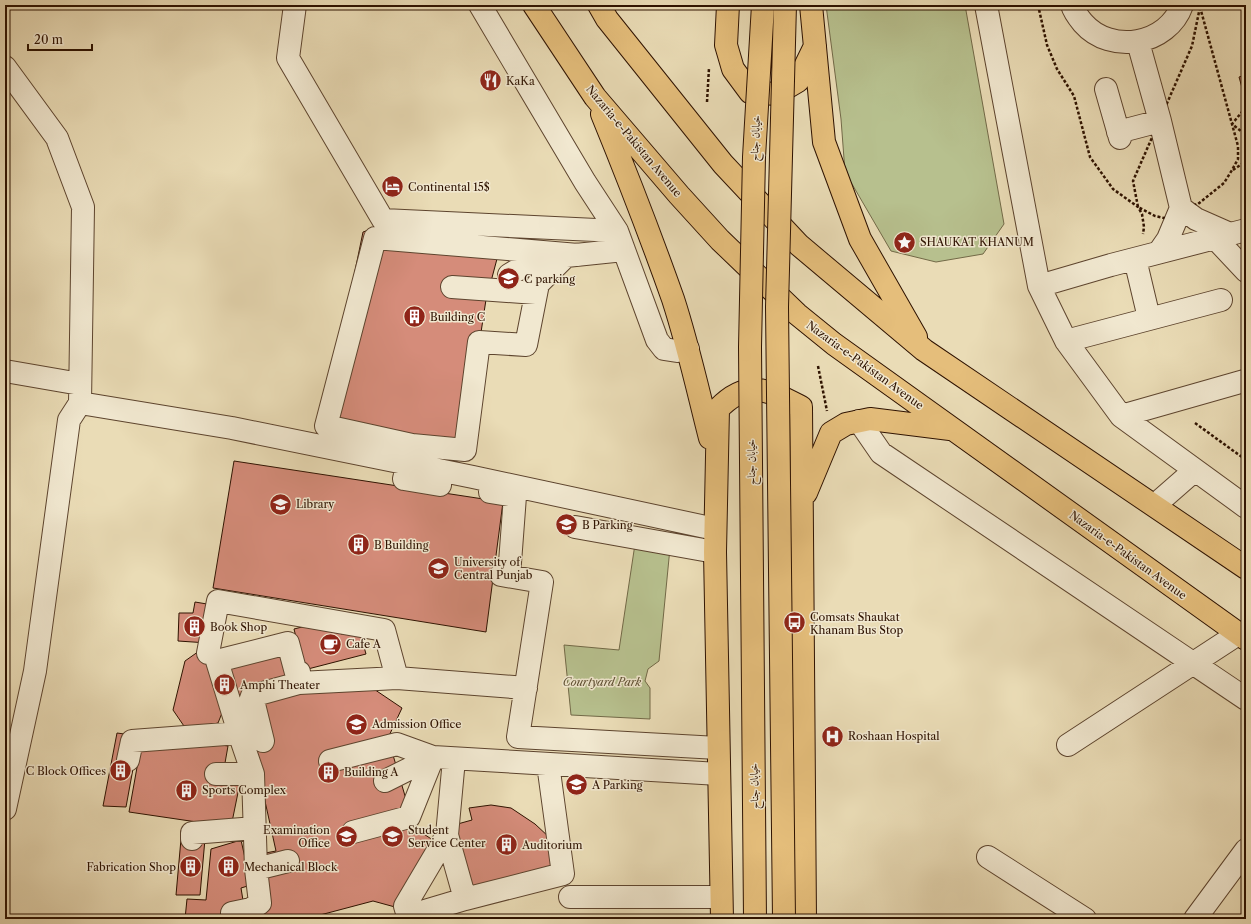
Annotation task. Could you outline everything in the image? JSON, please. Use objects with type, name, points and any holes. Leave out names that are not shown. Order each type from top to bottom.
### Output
[{"type":"main road","name":"Nazaria-e-Pakistan Avenue","points":[[534,5],[595,97],[720,240],[797,314],[834,344],[1242,636]]},
{"type":"main road","points":[[599,5],[607,19],[723,164],[799,245],[924,350],[1246,568]]},
{"type":"main road","points":[[728,5],[726,45],[733,69],[750,92],[776,94],[798,81],[815,46]]},
{"type":"main road","name":"خیابان جناح","points":[[756,919],[750,347],[754,156],[763,5]]},
{"type":"main road","points":[[784,919],[777,307],[785,5]]},
{"type":"main road","points":[[811,5],[824,142],[860,239],[924,350]]},
{"type":"main road","points":[[595,97],[637,200],[673,300],[688,349],[717,466]]},
{"type":"main road","points":[[722,919],[715,552],[718,409],[728,398],[742,391],[756,389],[771,392],[801,407],[805,919]]},
{"type":"main road","points":[[802,502],[831,433],[846,424],[870,419],[953,429]]},
{"type":"street","points":[[295,5],[288,58],[383,220],[620,241]]},
{"type":"street","points":[[480,5],[620,241],[657,340],[664,349],[677,351],[688,349]]},
{"type":"street","points":[[986,5],[1039,286],[1066,341],[1121,416],[1246,507]]},
{"type":"street","points":[[1072,5],[1074,11],[1090,31],[1113,42],[1138,42],[1162,33],[1179,14],[1182,5]]},
{"type":"street","points":[[1138,42],[1160,121],[1181,208],[1168,239],[1159,252]]},
{"type":"street","points":[[5,67],[58,138],[84,207],[80,393],[69,420],[35,671],[5,809]]},
{"type":"street","points":[[1106,89],[1119,135],[1160,121]]},
{"type":"street","points":[[1181,208],[1196,219],[1236,239],[1246,271]]},
{"type":"street","points":[[375,238],[572,256],[538,284],[526,345],[479,342],[466,450],[410,455],[326,426],[375,238]]},
{"type":"street","points":[[1039,286],[1159,252],[1236,239]]},
{"type":"street","points":[[509,275],[537,258],[572,256],[620,241]]},
{"type":"street","points":[[1135,260],[1149,318]]},
{"type":"street","points":[[452,286],[536,293]]},
{"type":"street","points":[[1066,341],[1221,300]]},
{"type":"street","points":[[5,370],[80,393],[232,428],[410,455],[715,529]]},
{"type":"street","points":[[1121,416],[1245,381]]},
{"type":"street","points":[[859,421],[881,453],[1246,699]]},
{"type":"street","points":[[410,455],[404,479],[515,496],[505,575],[542,582],[518,737],[718,748]]},
{"type":"street","points":[[1155,505],[1195,470]]},
{"type":"street","points":[[575,527],[715,552]]},
{"type":"street","points":[[245,914],[260,903],[256,869],[253,774],[217,661],[210,650],[218,601],[384,630],[397,678]]},
{"type":"street","points":[[1068,745],[1192,663],[1242,636]]},
{"type":"street","points":[[210,650],[288,643],[300,675]]},
{"type":"street","points":[[239,734],[252,696],[300,675],[397,678],[526,688]]},
{"type":"street","points":[[252,696],[263,741]]},
{"type":"street","points":[[128,760],[132,741],[239,734]]},
{"type":"street","points":[[330,760],[397,744],[444,758],[719,774]]},
{"type":"street","points":[[385,782],[444,758]]},
{"type":"street","points":[[352,832],[409,817],[444,758]]},
{"type":"street","points":[[444,758],[447,835],[465,899]]},
{"type":"street","points":[[400,918],[465,899],[563,874],[548,764]]},
{"type":"street","points":[[216,774],[253,774]]},
{"type":"street","points":[[192,839],[192,833],[255,828]]},
{"type":"street","points":[[400,918],[405,906],[447,835]]},
{"type":"street","points":[[1195,919],[1246,850]]},
{"type":"street","points":[[988,857],[1085,919]]},
{"type":"street","points":[[256,869],[288,861]]},
{"type":"street","points":[[570,897],[721,897]]},
{"type":"path","points":[[1038,5],[1047,45],[1057,68],[1074,96],[1090,157],[1113,189],[1138,207],[1150,214],[1164,218],[1171,217],[1181,208],[1198,204],[1224,183],[1238,159],[1238,146],[1200,7],[1192,46],[1133,181],[1138,207],[1142,214],[1144,227],[1142,239]]},
{"type":"path","points":[[1232,124],[1246,107]]},
{"type":"path","points":[[1232,124],[1246,135]]},
{"type":"path","points":[[1232,170],[1246,161]]},
{"type":"path","points":[[818,366],[831,433]]},
{"type":"path","points":[[1195,423],[1246,461]]},
{"type":"green space","points":[[826,5],[965,5],[1004,224],[983,254],[936,262],[891,251],[845,172],[841,119]]},
{"type":"green space","name":"Courtyard Park","points":[[635,544],[670,548],[659,661],[648,669],[645,681],[650,688],[650,719],[571,715],[564,645],[619,650]]},
{"type":"building","points":[[1246,75],[1246,102],[1239,77]]},
{"type":"building","name":"Building C","points":[[383,225],[502,240],[487,293],[464,444],[324,422],[363,232]]},
{"type":"building","name":"B Building","points":[[234,461],[503,502],[486,632],[213,588]]},
{"type":"building","name":"Book Shop","points":[[195,602],[213,605],[208,643],[178,641],[179,613],[193,613]]},
{"type":"building","name":"Cafe A","points":[[318,623],[338,624],[341,634],[359,629],[366,654],[304,670],[294,629]]},
{"type":"building","name":"Amphi Theater","points":[[280,647],[288,680],[222,713],[218,723],[186,729],[173,710],[185,661],[202,649],[209,663]]},
{"type":"building","name":"Building A","points":[[356,677],[402,708],[388,738],[408,806],[404,821],[442,846],[395,907],[373,901],[305,919],[256,919],[260,854],[276,851],[246,715],[258,698]]},
{"type":"building","name":"C Block Offices","points":[[117,733],[139,736],[126,807],[103,806]]},
{"type":"building","name":"Sports Complex","points":[[143,734],[228,746],[225,763],[243,768],[231,827],[129,812]]},
{"type":"building","name":"Auditorium","points":[[491,805],[511,808],[535,824],[550,838],[563,864],[470,889],[454,825],[472,820],[469,808]]},
{"type":"building","name":"Fabrication Shop","points":[[181,839],[205,839],[200,895],[176,895]]},
{"type":"building","name":"Mechanical Block","points":[[241,840],[251,885],[241,888],[246,919],[185,919],[187,899],[206,900],[211,849]]},
{"type":"place","name":"KaKa","points":[[491,81]]},
{"type":"place","name":"Continental 15$","points":[[392,187]]},
{"type":"place","name":"SHAUKAT KHANUM","points":[[905,242]]},
{"type":"place","name":"C parking","points":[[509,279]]},
{"type":"place","name":"Building C","points":[[414,317]]},
{"type":"place","name":"Library","points":[[281,504]]},
{"type":"place","name":"B Parking","points":[[567,525]]},
{"type":"place","name":"B Building","points":[[359,545]]},
{"type":"place","name":"University of Central Punjab","points":[[439,568]]},
{"type":"place","name":"Comsats Shaukat Khanam Bus Stop","points":[[795,623]]},
{"type":"place","name":"Book Shop","points":[[194,627]]},
{"type":"place","name":"Cafe A","points":[[330,644]]},
{"type":"place","name":"Amphi Theater","points":[[224,685]]},
{"type":"place","name":"Admission Office","points":[[356,724]]},
{"type":"place","name":"Roshaan Hospital","points":[[832,736]]},
{"type":"place","name":"C Block Offices","points":[[121,771]]},
{"type":"place","name":"Building A","points":[[328,772]]},
{"type":"place","name":"A Parking","points":[[577,785]]},
{"type":"place","name":"Sports Complex","points":[[186,790]]},
{"type":"place","name":"Examination Office","points":[[346,836]]},
{"type":"place","name":"Student Service Center","points":[[392,836]]},
{"type":"place","name":"Auditorium","points":[[506,845]]},
{"type":"place","name":"Fabrication Shop","points":[[191,867]]},
{"type":"place","name":"Mechanical Block","points":[[228,867]]}]
